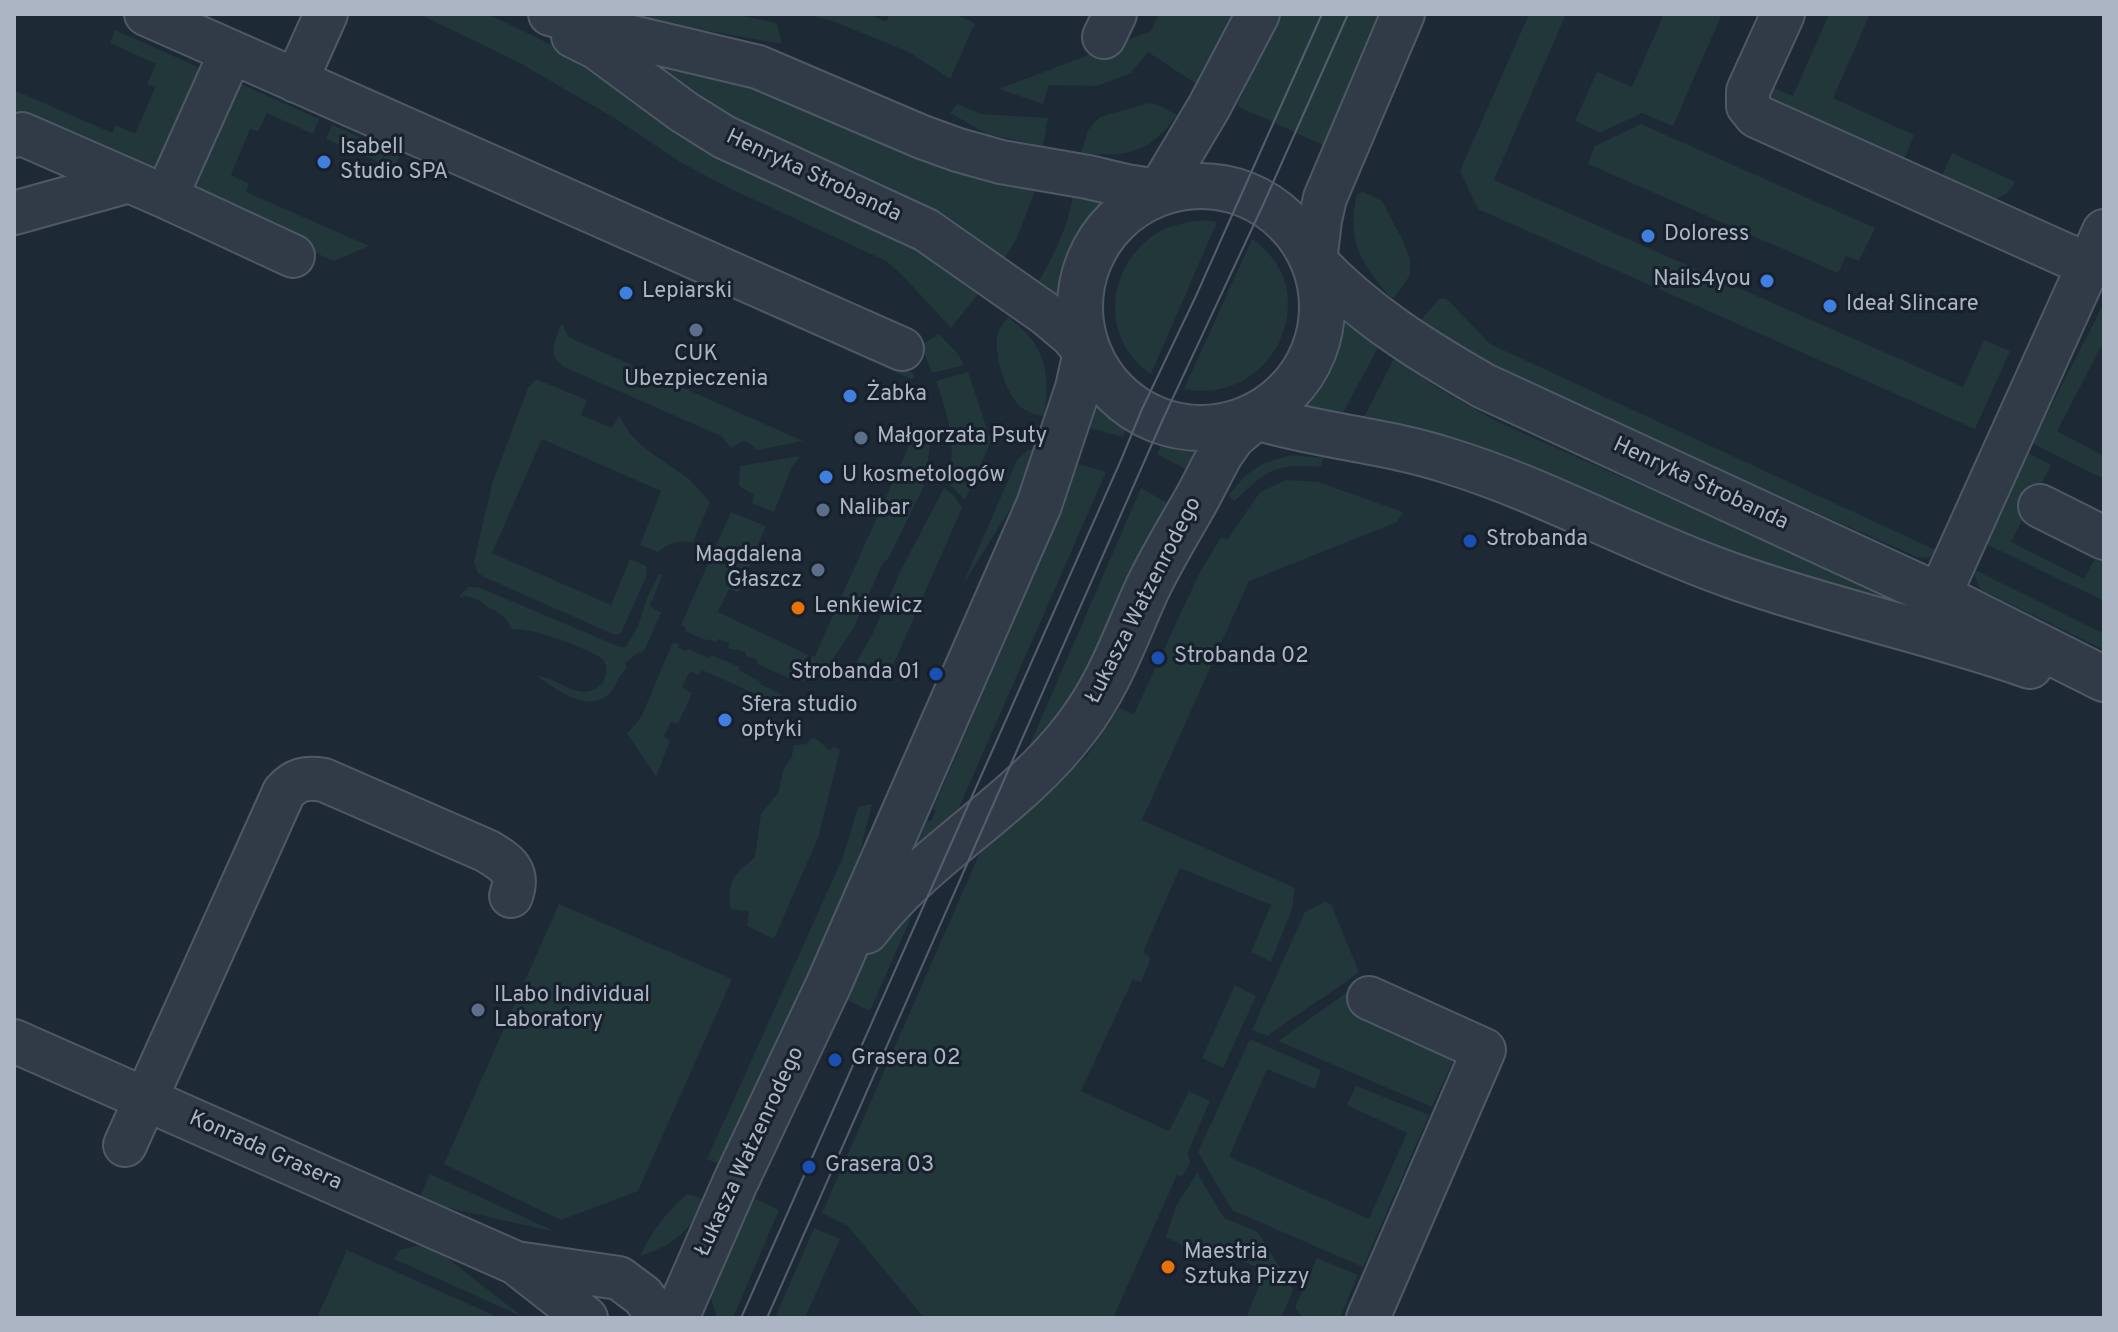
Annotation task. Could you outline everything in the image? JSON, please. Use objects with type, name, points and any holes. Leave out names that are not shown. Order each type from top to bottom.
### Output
[{"type":"street","points":[[146,14],[902,349]]},
{"type":"street","points":[[296,81],[326,14]]},
{"type":"street","name":"Henryka Strobanda","points":[[532,14],[597,48],[684,112],[724,137],[926,230],[1046,314],[1086,352]]},
{"type":"street","points":[[550,14],[606,31],[758,67],[922,137],[1001,162],[1159,191],[1191,185],[1230,191],[1263,205],[1295,232],[1315,262]]},
{"type":"street","points":[[1258,14],[1209,107],[1159,191],[1116,221],[1098,243],[1085,274],[1080,304],[1086,352],[1112,387],[1142,409],[1184,426],[1219,428],[1256,417],[1292,385],[1313,350],[1319,333],[1322,305],[1315,262],[1325,198],[1403,14]]},
{"type":"street","points":[[1783,14],[1748,91],[1748,106],[1756,116],[2096,248],[1982,477],[1939,596]]},
{"type":"street","points":[[14,213],[148,189],[231,52]]},
{"type":"street","points":[[14,136],[22,134],[293,256]]},
{"type":"street","name":"Henryka Strobanda","points":[[1315,262],[1334,282],[1397,333],[1484,386],[1939,596],[2104,679]]},
{"type":"street","name":"Łukasza Watzenrodego","points":[[676,1318],[735,1183],[828,986],[1039,505],[1078,388],[1086,352]]},
{"type":"street","points":[[1256,417],[1287,427],[1384,444],[1444,459],[1515,484],[1734,577],[2022,663],[2104,692]]},
{"type":"street","name":"Łukasza Watzenrodego","points":[[828,986],[877,917],[922,872],[994,813],[1045,765],[1076,729],[1103,689],[1149,585],[1216,462],[1233,436],[1256,417]]},
{"type":"street","points":[[2040,506],[2104,538]]},
{"type":"street","points":[[125,1145],[284,792],[291,784],[299,779],[324,780],[487,851],[506,863],[513,873],[515,885],[511,896]]},
{"type":"street","points":[[1368,1318],[1484,1050],[1369,998]]},
{"type":"street","name":"Konrada Grasera","points":[[14,1041],[516,1263],[586,1318]]},
{"type":"street","name":"Konrada Grasera","points":[[516,1263],[619,1278],[643,1296],[659,1318]]},
{"type":"green space","points":[[419,14],[488,14],[552,45],[710,153],[903,241],[931,257],[979,293],[951,328],[886,261],[727,187],[680,162],[616,119],[518,62]]},
{"type":"green space","points":[[623,14],[732,14],[777,23],[782,44],[642,19]]},
{"type":"green space","points":[[804,14],[869,14],[886,22],[890,14],[954,14],[975,23],[950,79],[909,52],[830,20]]},
{"type":"green space","points":[[1159,14],[1234,14],[1196,84],[1148,52],[1131,73],[1097,86],[1049,85],[1043,104],[999,89],[1151,31]]},
{"type":"green space","points":[[1280,14],[1383,14],[1325,146],[1237,106]]},
{"type":"green space","points":[[1529,14],[1566,14],[1494,180],[1963,387],[1984,340],[2010,351],[1975,429],[1478,209],[1460,171]]},
{"type":"green space","points":[[1664,14],[1722,14],[1673,126],[1642,113],[1600,133],[1575,121],[1597,72],[1632,87]]},
{"type":"green space","points":[[1829,14],[1870,14],[1833,98],[1914,135],[1901,167],[1775,110],[1765,92],[1766,85],[1793,96]]},
{"type":"green space","points":[[115,30],[209,72],[161,173],[14,119],[14,90],[112,133],[116,125],[135,134],[155,88],[147,84],[156,64],[110,43]]},
{"type":"green space","points":[[654,62],[750,84],[945,168],[1036,188],[1017,238],[1004,259],[978,239],[919,204],[732,121],[653,68]]},
{"type":"green space","points":[[230,79],[319,119],[313,134],[267,113],[258,132],[250,129],[231,175],[249,184],[246,192],[369,246],[334,261],[201,203],[190,191]]},
{"type":"green space","points":[[1149,103],[1177,115],[1157,138],[1124,153],[1081,153],[1088,130],[1100,117]]},
{"type":"green space","points":[[957,104],[981,114],[1048,118],[1043,146],[987,134],[950,113]]},
{"type":"green space","points":[[1641,124],[1875,228],[1859,261],[1846,256],[1838,273],[1588,164],[1595,146]]},
{"type":"green space","points":[[332,125],[400,155],[394,169],[326,139]]},
{"type":"green space","points":[[1952,153],[2015,182],[2008,192],[1991,199],[1970,195],[1939,182]]},
{"type":"green space","points":[[1363,192],[1382,201],[1410,259],[1410,275],[1394,298],[1371,273],[1358,250],[1353,225],[1354,210],[1357,194]]},
{"type":"green space","points":[[1073,195],[1109,205],[1080,254],[1071,281],[1067,309],[1037,285],[1064,230]]},
{"type":"green space","points":[[1205,220],[1217,222],[1151,374],[1134,359],[1123,342],[1115,303],[1119,283],[1127,264],[1140,247],[1157,233],[1174,225]]},
{"type":"green space","points":[[1252,239],[1275,261],[1286,286],[1288,314],[1280,340],[1265,363],[1243,380],[1216,390],[1184,389]]},
{"type":"green space","points":[[662,257],[905,366],[915,376],[911,379],[659,267]]},
{"type":"green space","points":[[1443,298],[1490,344],[1938,551],[1928,558],[1917,557],[1501,373],[1421,320]]},
{"type":"green space","points":[[1332,301],[1380,344],[1339,420],[1286,408],[1318,358],[1328,331]]},
{"type":"green space","points":[[2104,303],[2104,341],[2057,431],[2104,456],[2104,479],[2032,443]]},
{"type":"green space","points":[[1008,317],[1030,338],[1042,360],[1047,386],[1044,416],[1018,405],[1002,375],[997,342],[999,331]]},
{"type":"green space","points":[[562,323],[568,336],[575,340],[803,441],[757,450],[743,441],[731,448],[721,436],[564,367],[554,352]]},
{"type":"green space","points":[[939,334],[964,365],[932,373],[921,345]]},
{"type":"green space","points":[[1395,357],[1434,386],[1498,422],[1927,613],[1926,621],[1361,423]]},
{"type":"green space","points":[[968,372],[991,441],[965,500],[947,482],[952,444],[948,418],[936,381]]},
{"type":"green space","points":[[536,379],[587,400],[581,415],[612,428],[619,416],[631,435],[688,478],[710,502],[693,542],[674,543],[658,552],[640,545],[661,491],[542,439],[492,553],[611,605],[630,559],[646,566],[647,575],[621,633],[615,635],[484,577],[478,573],[474,562],[492,484],[528,388]]},
{"type":"green space","points":[[1093,388],[1131,420],[1123,437],[1083,426]]},
{"type":"green space","points":[[915,432],[932,433],[924,486],[888,559],[883,563],[854,627],[824,673],[801,681],[812,656],[815,656]]},
{"type":"green space","points":[[1167,434],[1213,445],[1191,472],[1157,454]]},
{"type":"green space","points":[[1034,449],[1017,505],[1012,506],[962,586],[1017,460],[1028,450]]},
{"type":"green space","points":[[2026,452],[2051,465],[2011,542],[2084,579],[2099,551],[2104,554],[2104,601],[1982,542]]},
{"type":"green space","points":[[1291,455],[1323,458],[1321,467],[1282,468],[1255,482],[1235,501],[1228,496],[1255,469]]},
{"type":"green space","points":[[800,456],[791,469],[774,512],[752,503],[754,495],[739,486],[740,466]]},
{"type":"green space","points":[[1075,463],[1106,472],[951,826],[909,861],[927,821],[931,821],[936,811],[933,809],[1044,553]]},
{"type":"green space","points":[[1286,480],[1318,482],[1403,512],[1397,522],[1249,581],[1142,820],[1295,888],[1292,909],[1271,962],[1251,952],[1271,905],[1180,868],[1143,952],[1151,958],[1141,982],[1133,979],[1081,1091],[1169,1131],[1189,1091],[1210,1101],[1188,1152],[1190,1163],[1182,1177],[1177,1175],[1113,1318],[924,1318],[848,1226],[822,1213],[985,841],[1086,757],[1119,708],[1134,714],[1199,574],[1221,537],[1227,540],[1260,492]]},
{"type":"green space","points":[[944,488],[962,508],[887,679],[856,663]]},
{"type":"green space","points":[[1141,488],[1169,504],[1106,635],[1066,709],[1018,772]]},
{"type":"green space","points":[[731,512],[766,526],[738,592],[729,589],[718,612],[808,655],[797,679],[757,664],[758,660],[746,656],[746,652],[728,648],[729,643],[718,639],[716,642],[707,641],[685,631],[686,628],[681,625]]},
{"type":"green space","points":[[1975,570],[2104,634],[2104,650],[1980,589]]},
{"type":"green space","points":[[659,574],[662,575],[650,606],[661,613],[644,651],[625,663],[627,667],[610,693],[592,701],[572,698],[537,676],[586,692],[604,680],[603,659],[559,639],[512,629],[506,619],[485,604],[474,598],[459,596],[468,587],[478,587],[626,647]]},
{"type":"green space","points":[[673,642],[686,651],[688,649],[709,658],[711,655],[740,667],[738,670],[788,700],[785,707],[702,670],[699,675],[690,671],[682,687],[692,693],[678,724],[671,722],[664,736],[670,741],[656,777],[627,733],[642,715]]},
{"type":"green space","points":[[812,738],[830,751],[833,746],[840,750],[818,838],[774,939],[747,926],[749,912],[731,909],[730,888],[737,874],[755,856],[761,814],[778,793],[794,745],[807,744]]},
{"type":"green space","points":[[872,804],[857,864],[722,1166],[707,1159],[843,857],[858,807]]},
{"type":"green space","points":[[920,897],[870,1011],[845,999],[869,951]]},
{"type":"green space","points":[[1325,902],[1331,904],[1359,972],[1268,1036],[1252,1030],[1305,912]]},
{"type":"green space","points":[[559,904],[732,979],[638,1191],[561,1220],[444,1164]]},
{"type":"green space","points":[[1369,977],[1454,1059],[1432,1107],[1278,1041]]},
{"type":"green space","points":[[1235,985],[1256,996],[1223,1068],[1202,1058]]},
{"type":"green space","points":[[1250,1039],[1321,1070],[1315,1089],[1267,1069],[1229,1157],[1369,1219],[1407,1133],[1347,1105],[1356,1086],[1429,1115],[1363,1267],[1232,1210],[1198,1152]]},
{"type":"green space","points":[[1197,1173],[1224,1218],[1258,1232],[1293,1290],[1281,1318],[1246,1318],[1265,1271],[1219,1251],[1211,1260],[1166,1237],[1176,1206]]},
{"type":"green space","points":[[430,1174],[556,1232],[418,1201]]},
{"type":"green space","points":[[687,1194],[707,1200],[694,1220],[671,1242],[640,1256],[660,1223]]},
{"type":"green space","points":[[753,1198],[779,1210],[733,1318],[717,1318],[711,1298],[713,1279]]},
{"type":"green space","points":[[814,1228],[840,1239],[805,1318],[775,1318]]},
{"type":"green space","points":[[421,1245],[433,1247],[523,1317],[394,1259],[400,1250]]},
{"type":"green space","points":[[347,1250],[500,1318],[317,1318]]},
{"type":"green space","points":[[1317,1258],[1358,1275],[1340,1318],[1303,1318],[1295,1307]]},
{"type":"tram line","points":[[741,1318],[1142,409],[1322,14]]},
{"type":"tram line","points":[[767,1318],[1163,419],[1348,14]]},
{"type":"place","name":"Isabell Studio SPA","points":[[324,162]]},
{"type":"place","name":"Doloress","points":[[1648,236]]},
{"type":"place","name":"Nails4you","points":[[1767,281]]},
{"type":"place","name":"Lepiarski","points":[[626,293]]},
{"type":"place","name":"Ideał Slincare","points":[[1830,306]]},
{"type":"place","name":"CUK Ubezpieczenia","points":[[696,330]]},
{"type":"place","name":"Żabka","points":[[850,396]]},
{"type":"place","name":"Małgorzata Psuty","points":[[861,438]]},
{"type":"place","name":"U kosmetologów","points":[[826,477]]},
{"type":"place","name":"Nalibar","points":[[823,510]]},
{"type":"place","name":"Strobanda","points":[[1470,541]]},
{"type":"place","name":"Magdalena Głaszcz","points":[[818,570]]},
{"type":"place","name":"Lenkiewicz","points":[[798,608]]},
{"type":"place","name":"Strobanda 02","points":[[1158,658]]},
{"type":"place","name":"Strobanda 01","points":[[936,674]]},
{"type":"place","name":"Sfera studio optyki","points":[[725,720]]},
{"type":"place","name":"ILabo Individual Laboratory","points":[[478,1010]]},
{"type":"place","name":"Grasera 02","points":[[835,1060]]},
{"type":"place","name":"Grasera 03","points":[[809,1167]]},
{"type":"place","name":"Maestria Sztuka Pizzy","points":[[1168,1267]]}]
